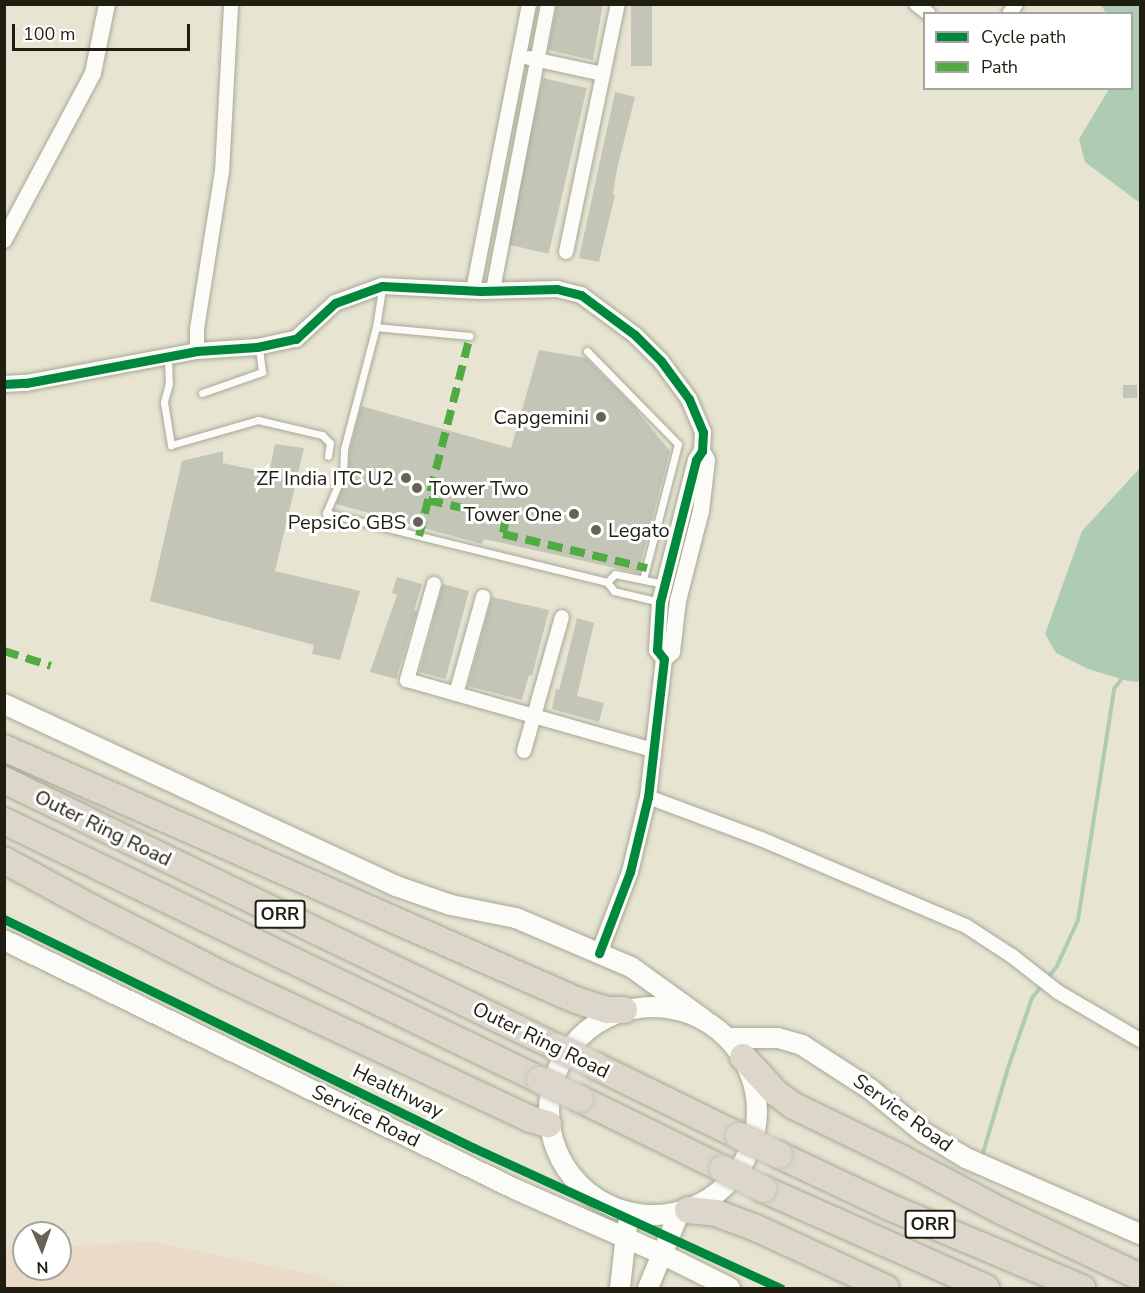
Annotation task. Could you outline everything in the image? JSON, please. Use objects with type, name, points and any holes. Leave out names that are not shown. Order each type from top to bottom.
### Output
[{"type":"highway","name":"ORR","points":[[4,747],[576,1000],[607,1010],[624,1010]]},
{"type":"highway","name":"Outer Ring Road","points":[[4,780],[887,1206],[1082,1288]]},
{"type":"highway","name":"Outer Ring Road","points":[[4,821],[723,1169],[986,1288]]},
{"type":"highway","points":[[4,860],[225,976],[530,1119],[548,1124]]},
{"type":"highway","name":"ORR","points":[[736,1048],[776,1094],[794,1106],[901,1158],[1001,1212],[1140,1277]]},
{"type":"highway","points":[[683,1211],[716,1213],[756,1228],[851,1274],[886,1288]]},
{"type":"main road","points":[[4,704],[396,886],[451,905],[516,918],[631,967],[703,1019],[736,1048],[755,1086],[758,1116],[752,1147],[737,1174],[715,1196],[683,1211],[649,1216],[629,1212],[592,1197],[570,1176],[556,1152],[548,1124],[549,1095],[558,1066],[574,1042],[597,1022],[624,1010],[651,1006],[677,1009],[703,1019]]},
{"type":"main road","name":"Service Road","points":[[4,940],[515,1189],[662,1254],[730,1288]]},
{"type":"main road","name":"Service Road","points":[[736,1048],[778,1038],[802,1045],[870,1089],[923,1132],[966,1158],[1140,1234]]},
{"type":"main road","points":[[648,1288],[683,1211]]},
{"type":"main road","points":[[620,1288],[629,1212]]},
{"type":"street","points":[[5,238],[93,73],[107,4]]},
{"type":"street","points":[[197,351],[197,329],[222,172],[231,4]]},
{"type":"street","points":[[473,290],[530,4]]},
{"type":"street","points":[[493,290],[548,4]]},
{"type":"street","points":[[566,252],[618,4]]},
{"type":"street","points":[[519,56],[603,75]]},
{"type":"street","points":[[4,384],[26,383],[197,351],[259,347],[296,339],[335,303],[382,286],[473,290],[557,289],[581,294],[614,317],[661,361],[689,399],[704,432],[702,451],[696,460],[660,602],[657,650],[663,659],[648,797],[630,872],[599,953]]},
{"type":"street","points":[[663,659],[672,652],[678,601],[701,511],[708,460],[702,451]]},
{"type":"street","points":[[434,584],[407,680],[653,750]]},
{"type":"street","points":[[456,694],[483,597]]},
{"type":"street","points":[[524,751],[562,617]]},
{"type":"street","points":[[648,797],[761,839],[966,926],[1012,956],[1058,992],[1140,1040]]},
{"type":"lane","points":[[382,286],[376,327],[344,449],[343,473],[326,513],[607,582],[614,591],[660,602]]},
{"type":"lane","points":[[376,327],[470,336]]},
{"type":"lane","points":[[202,393],[262,372],[259,347]]},
{"type":"lane","points":[[587,351],[678,444],[643,579]]},
{"type":"lane","points":[[168,358],[169,383],[164,402],[171,445],[258,420],[322,435],[330,443],[328,456]]},
{"type":"lane","points":[[607,582],[615,574],[664,585]]},
{"type":"shaded area","points":[[1101,5],[1140,5],[1140,203],[1085,162],[1079,139],[1108,90],[1133,90],[1133,12],[1105,12]]},
{"type":"shaded area","points":[[1140,468],[1140,682],[1128,681],[1088,669],[1056,653],[1045,634],[1082,531]]},
{"type":"shaded area","points":[[154,1242],[323,1277],[349,1288],[5,1288],[5,1249],[12,1249],[12,1281],[72,1281],[72,1245]]},
{"type":"building","points":[[557,4],[603,4],[593,60],[548,50]]},
{"type":"building","points":[[631,4],[652,4],[652,66],[631,66]]},
{"type":"building","points":[[543,78],[587,88],[549,254],[505,244]]},
{"type":"building","points":[[615,92],[635,97],[617,169],[613,194],[615,195],[599,262],[579,258]]},
{"type":"building","points":[[539,350],[586,358],[633,406],[670,451],[638,573],[484,539],[482,544],[336,504],[348,475],[350,450],[361,406],[511,448]]},
{"type":"building","points":[[1123,385],[1137,385],[1137,398],[1123,398]]},
{"type":"building","points":[[275,444],[304,448],[275,571],[360,591],[340,660],[312,654],[314,645],[150,601],[182,461],[223,451],[223,463],[269,473]]},
{"type":"building","points":[[397,577],[422,584],[414,611],[417,611],[396,679],[370,672],[397,595],[392,593]]},
{"type":"building","points":[[443,584],[469,591],[446,679],[419,672]]},
{"type":"building","points":[[492,597],[549,610],[532,676],[529,675],[522,700],[468,686]]},
{"type":"building","points":[[577,618],[594,623],[577,696],[604,703],[599,722],[552,709]]},
{"type":"waterway","points":[[1047,979],[1057,966],[1078,920],[1114,689],[1123,677]]},
{"type":"waterway","points":[[983,1153],[1032,998],[1042,985]]},
{"type":"marked path","points":[[419,536],[470,336]]},
{"type":"marked path","points":[[428,500],[506,518],[503,534],[647,568]]},
{"type":"marked path","points":[[4,651],[51,666]]},
{"type":"cycle path","points":[[4,384],[26,383],[197,351],[257,347],[296,339],[335,303],[382,286],[481,291],[557,289],[581,295],[635,335],[661,361],[689,399],[703,432],[702,451],[696,460],[660,602],[657,650],[664,659],[648,797],[630,872],[599,953]]},
{"type":"cycle path","name":"Healthway","points":[[4,919],[474,1148],[780,1288]]},
{"type":"place","name":"Capgemini","points":[[601,417]]},
{"type":"place","name":"ZF India ITC U2","points":[[406,478]]},
{"type":"place","name":"Tower Two","points":[[417,488]]},
{"type":"place","name":"Tower One","points":[[574,514]]},
{"type":"place","name":"PepsiCo GBS","points":[[418,522]]},
{"type":"place","name":"Legato","points":[[596,530]]}]
